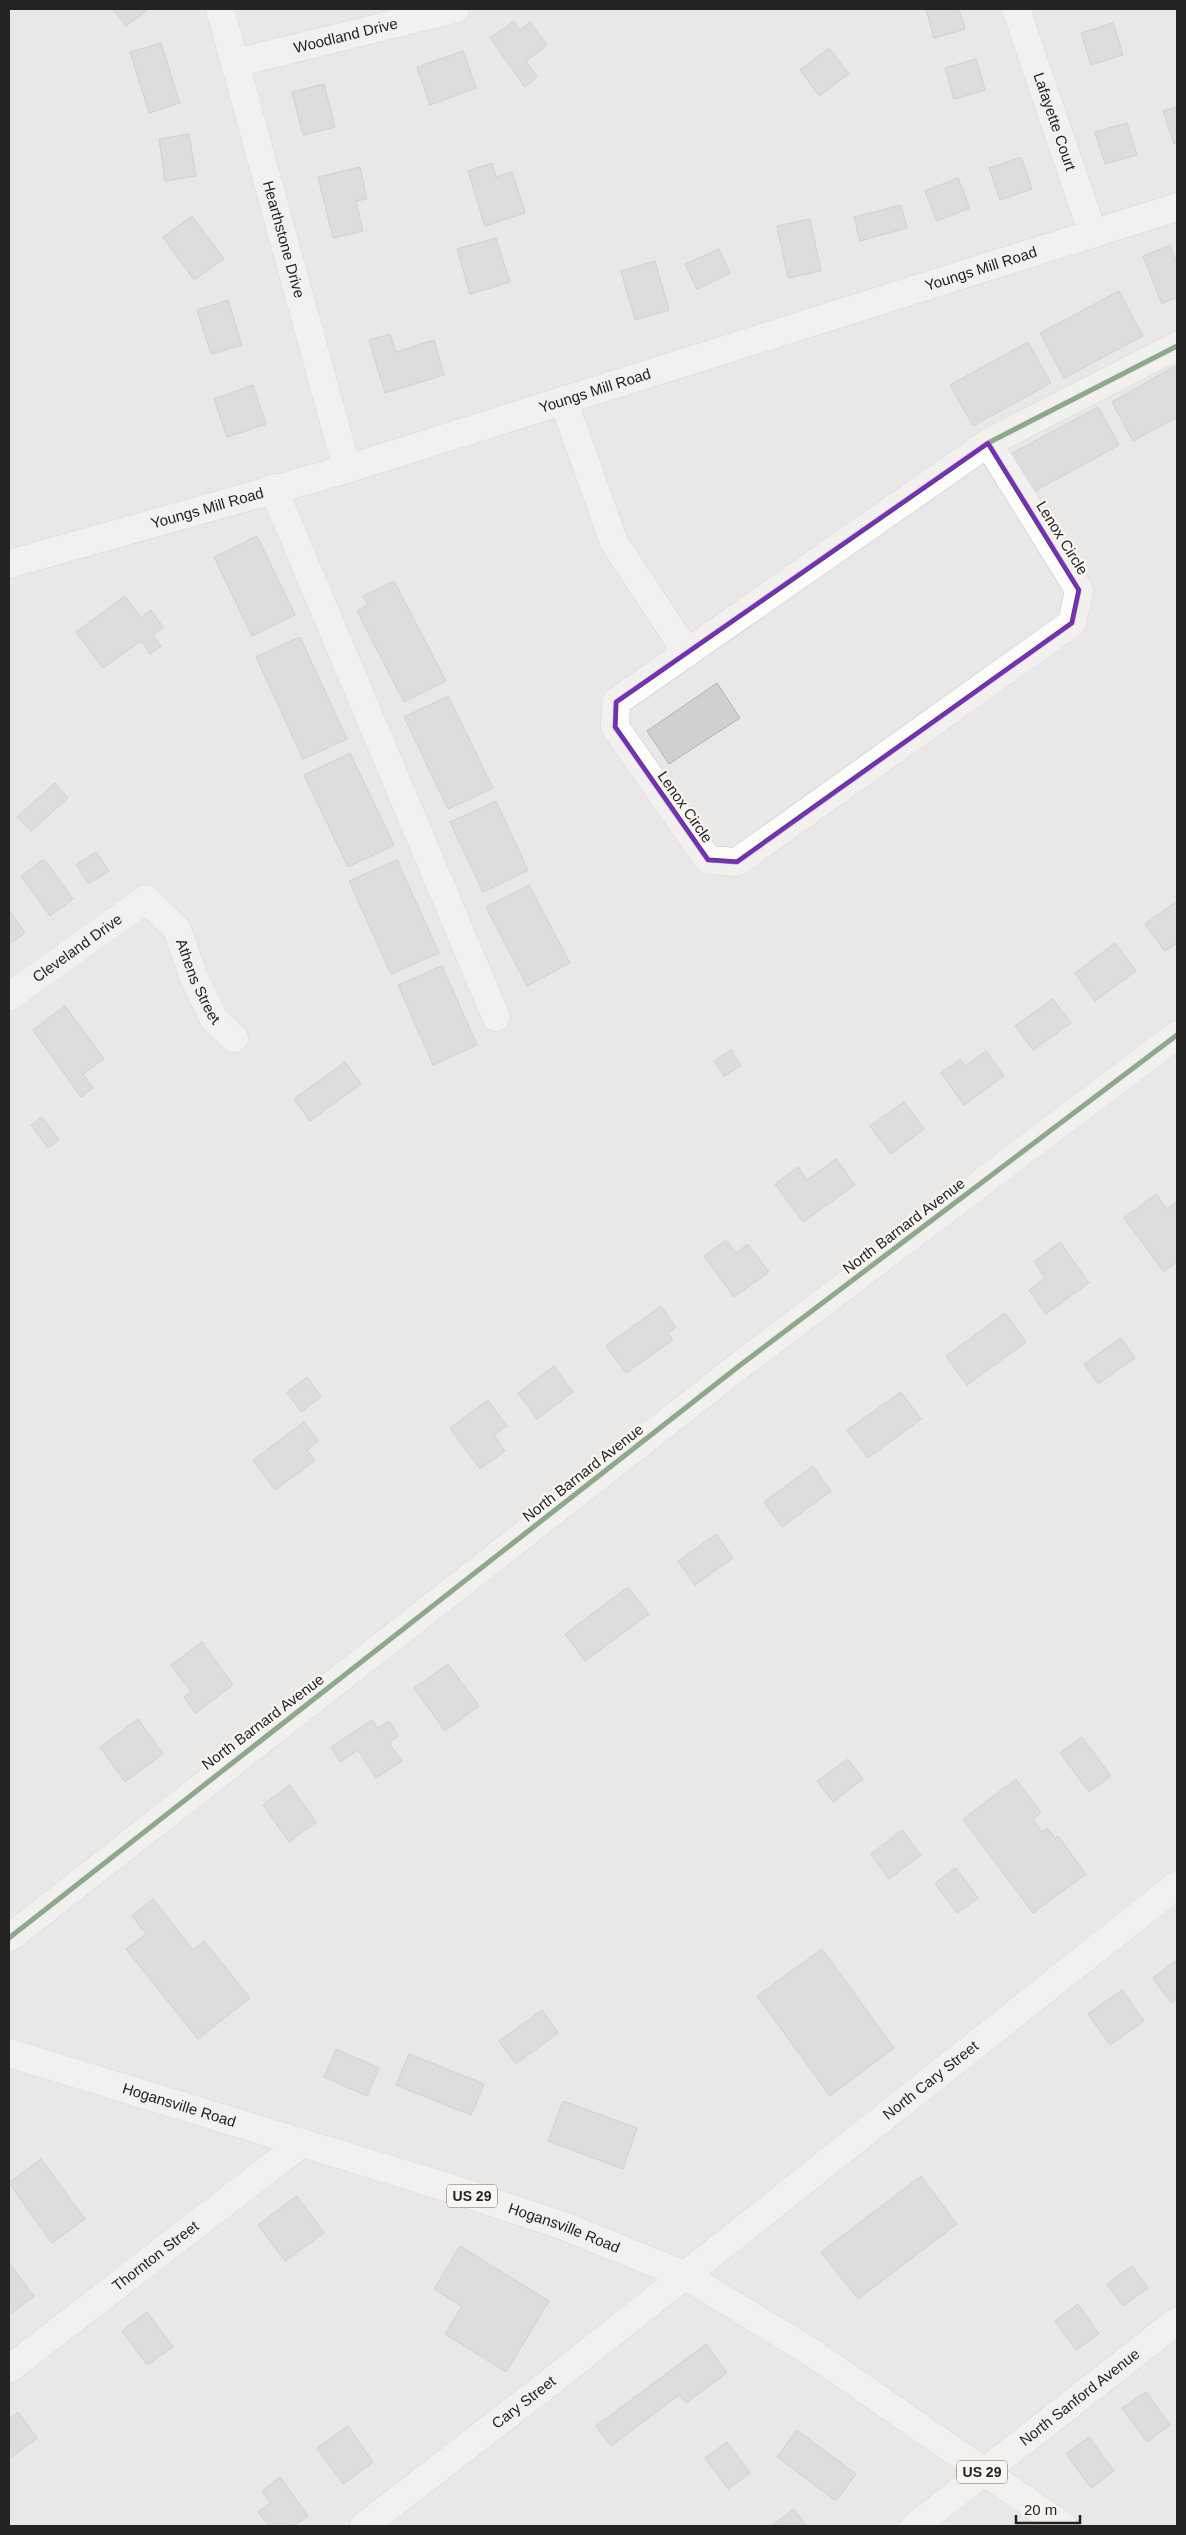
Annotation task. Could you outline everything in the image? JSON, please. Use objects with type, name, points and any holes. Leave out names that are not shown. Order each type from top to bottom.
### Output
[{"type":"street","name":"Hearthstone Drive","points":[[220,9],[347,469]]},
{"type":"street","name":"Woodland Drive","points":[[235,64],[455,9]]},
{"type":"street","name":"Lafayette Court","points":[[1016,9],[1093,234]]},
{"type":"street","name":"Youngs Mill Road","points":[[9,564],[273,488],[347,469],[1177,207]]},
{"type":"street","name":"Lenox Circle","points":[[988,443],[1079,590],[1072,623],[737,862],[708,860],[614,727],[616,702],[988,443],[1177,346]]},
{"type":"street","points":[[563,400],[614,542],[686,653]]},
{"type":"street","points":[[273,488],[496,1017]]},
{"type":"street","name":"Cleveland Drive","points":[[9,997],[146,899]]},
{"type":"street","name":"Athens Street","points":[[146,899],[177,930],[194,978],[214,1019],[234,1038]]},
{"type":"street","name":"North Barnard Avenue","points":[[9,1938],[739,1366],[1177,1035]]},
{"type":"street","name":"North Cary Street","points":[[684,2275],[1177,1885]]},
{"type":"street","name":"Hogansville Road","points":[[9,2053],[442,2186],[564,2226],[684,2275],[811,2352],[982,2472],[1063,2526]]},
{"type":"street","name":"Thornton Street","points":[[9,2370],[302,2143]]},
{"type":"street","name":"Cary Street","points":[[364,2526],[558,2376],[684,2275]]},
{"type":"street","name":"North Sanford Avenue","points":[[915,2526],[1177,2322]]},
{"type":"highlighted area","points":[[988,443],[1079,590],[1072,623],[737,862],[708,860],[615,727],[616,702]]},
{"type":"building","points":[[113,9],[149,9],[126,26]]},
{"type":"building","points":[[926,9],[959,9],[965,29],[934,38]]},
{"type":"building","points":[[514,21],[520,30],[530,22],[547,45],[526,61],[537,77],[525,87],[490,38]]},
{"type":"building","points":[[1113,23],[1123,55],[1091,65],[1081,33]]},
{"type":"building","points":[[161,43],[180,103],[149,113],[130,52]]},
{"type":"building","points":[[829,48],[849,74],[819,96],[800,70]]},
{"type":"building","points":[[463,51],[476,88],[430,105],[417,67]]},
{"type":"building","points":[[976,59],[985,90],[954,99],[945,68]]},
{"type":"building","points":[[324,84],[335,127],[303,135],[292,92]]},
{"type":"building","points":[[1177,107],[1177,143],[1174,144],[1163,111]]},
{"type":"building","points":[[1127,123],[1137,155],[1105,164],[1095,132]]},
{"type":"building","points":[[189,134],[196,176],[165,181],[159,139]]},
{"type":"building","points":[[1021,157],[1032,189],[1000,200],[989,168]]},
{"type":"building","points":[[492,163],[496,177],[512,172],[525,213],[485,226],[468,171]]},
{"type":"building","points":[[360,167],[367,199],[356,201],[363,231],[333,238],[318,177]]},
{"type":"building","points":[[958,178],[970,208],[937,221],[925,191]]},
{"type":"building","points":[[901,205],[907,228],[860,241],[854,217]]},
{"type":"building","points":[[192,216],[224,259],[194,280],[163,237]]},
{"type":"building","points":[[810,219],[821,271],[788,278],[777,226]]},
{"type":"building","points":[[496,238],[510,282],[470,294],[457,249]]},
{"type":"building","points":[[1170,245],[1177,264],[1177,297],[1162,304],[1143,256]]},
{"type":"building","points":[[719,249],[730,273],[697,289],[685,264]]},
{"type":"building","points":[[655,261],[669,310],[635,320],[621,271]]},
{"type":"building","points":[[1119,291],[1143,336],[1064,378],[1040,333]]},
{"type":"building","points":[[228,300],[242,345],[211,354],[197,310]]},
{"type":"building","points":[[390,334],[396,352],[434,340],[444,375],[385,393],[369,340]]},
{"type":"building","points":[[1028,342],[1051,383],[973,426],[950,385]]},
{"type":"building","points":[[1177,365],[1177,417],[1133,441],[1112,402]]},
{"type":"building","points":[[253,385],[266,424],[227,437],[214,399]]},
{"type":"building","points":[[1098,407],[1119,445],[1030,494],[1009,455]]},
{"type":"building","points":[[257,536],[295,615],[252,636],[214,557]]},
{"type":"building","points":[[394,581],[446,681],[404,702],[357,611],[368,605],[363,596]]},
{"type":"building","points":[[125,596],[141,618],[151,610],[163,627],[153,635],[161,646],[150,654],[141,641],[103,668],[76,632]]},
{"type":"building","points":[[300,637],[347,739],[303,759],[256,657]]},
{"type":"building","points":[[717,683],[740,718],[669,764],[647,731]]},
{"type":"building","points":[[448,696],[493,788],[448,809],[404,717]]},
{"type":"building","points":[[350,753],[394,845],[348,867],[304,775]]},
{"type":"building","points":[[55,783],[68,798],[31,831],[17,817]]},
{"type":"building","points":[[496,801],[528,870],[483,892],[450,822]]},
{"type":"building","points":[[96,852],[109,871],[89,884],[76,865]]},
{"type":"building","points":[[44,859],[73,899],[50,916],[21,876]]},
{"type":"building","points":[[397,860],[439,953],[391,974],[349,881]]},
{"type":"building","points":[[529,885],[570,963],[527,986],[486,907]]},
{"type":"building","points":[[1177,901],[1177,943],[1165,951],[1145,924]]},
{"type":"building","points":[[9,910],[25,933],[9,944]]},
{"type":"building","points":[[1115,943],[1136,971],[1095,1001],[1075,973]]},
{"type":"building","points":[[442,966],[477,1045],[433,1065],[398,985]]},
{"type":"building","points":[[1053,999],[1071,1023],[1033,1050],[1015,1026]]},
{"type":"building","points":[[65,1006],[104,1059],[83,1074],[93,1088],[81,1097],[33,1030]]},
{"type":"building","points":[[731,1050],[741,1066],[724,1076],[714,1061]]},
{"type":"building","points":[[986,1051],[1004,1076],[964,1105],[941,1073],[960,1059],[965,1066]]},
{"type":"building","points":[[345,1062],[361,1084],[310,1121],[294,1099]]},
{"type":"building","points":[[904,1102],[924,1129],[891,1154],[870,1126]]},
{"type":"building","points":[[42,1117],[59,1140],[48,1148],[31,1125]]},
{"type":"building","points":[[836,1159],[855,1185],[803,1222],[775,1184],[798,1167],[807,1180]]},
{"type":"building","points":[[1156,1194],[1167,1209],[1177,1201],[1177,1262],[1164,1272],[1124,1218]]},
{"type":"building","points":[[726,1240],[736,1253],[748,1244],[769,1272],[734,1297],[704,1256]]},
{"type":"building","points":[[1060,1242],[1089,1283],[1046,1314],[1029,1290],[1045,1278],[1034,1262]]},
{"type":"building","points":[[661,1306],[676,1327],[668,1333],[673,1340],[626,1373],[606,1346]]},
{"type":"building","points":[[1005,1313],[1026,1342],[967,1385],[946,1356]]},
{"type":"building","points":[[1121,1338],[1135,1358],[1098,1384],[1084,1364]]},
{"type":"building","points":[[554,1366],[573,1392],[537,1419],[518,1393]]},
{"type":"building","points":[[307,1377],[321,1397],[301,1412],[287,1392]]},
{"type":"building","points":[[901,1392],[921,1419],[868,1458],[847,1430]]},
{"type":"building","points":[[488,1400],[507,1426],[494,1435],[505,1451],[480,1469],[450,1428]]},
{"type":"building","points":[[304,1422],[318,1441],[307,1450],[315,1461],[275,1490],[253,1460]]},
{"type":"building","points":[[813,1466],[831,1491],[782,1527],[764,1502]]},
{"type":"building","points":[[716,1534],[733,1558],[695,1585],[678,1561]]},
{"type":"building","points":[[628,1587],[649,1614],[585,1661],[565,1634]]},
{"type":"building","points":[[202,1642],[233,1685],[195,1713],[184,1697],[191,1692],[171,1665]]},
{"type":"building","points":[[448,1664],[479,1706],[445,1731],[414,1688]]},
{"type":"building","points":[[138,1719],[163,1754],[125,1782],[100,1747]]},
{"type":"building","points":[[372,1720],[378,1728],[389,1721],[399,1736],[389,1743],[402,1761],[376,1778],[358,1750],[340,1762],[331,1747]]},
{"type":"building","points":[[1082,1737],[1111,1776],[1089,1792],[1060,1753]]},
{"type":"building","points":[[848,1759],[863,1779],[833,1802],[817,1781]]},
{"type":"building","points":[[1016,1779],[1041,1813],[1033,1819],[1042,1832],[1047,1828],[1055,1838],[1058,1836],[1086,1874],[1033,1913],[963,1819]]},
{"type":"building","points":[[290,1785],[316,1822],[289,1842],[263,1805]]},
{"type":"building","points":[[902,1830],[921,1855],[889,1879],[871,1854]]},
{"type":"building","points":[[956,1868],[978,1898],[957,1913],[935,1883]]},
{"type":"building","points":[[153,1899],[193,1950],[204,1941],[250,1998],[198,2039],[126,1949],[146,1934],[132,1916]]},
{"type":"building","points":[[822,1949],[894,2048],[830,2096],[757,1996]]},
{"type":"building","points":[[1177,1960],[1177,1999],[1171,2003],[1153,1978]]},
{"type":"building","points":[[1122,1990],[1144,2021],[1110,2045],[1088,2014]]},
{"type":"building","points":[[542,2010],[558,2033],[516,2064],[499,2041]]},
{"type":"building","points":[[336,2049],[379,2068],[367,2096],[324,2077]]},
{"type":"building","points":[[409,2054],[484,2084],[471,2115],[396,2085]]},
{"type":"building","points":[[563,2101],[637,2128],[623,2169],[548,2141]]},
{"type":"building","points":[[41,2159],[85,2219],[52,2243],[9,2183]]},
{"type":"building","points":[[921,2176],[957,2224],[858,2299],[821,2252]]},
{"type":"building","points":[[297,2196],[324,2233],[285,2261],[258,2225]]},
{"type":"building","points":[[460,2246],[549,2301],[506,2372],[445,2334],[462,2306],[434,2289]]},
{"type":"building","points":[[9,2263],[34,2296],[9,2315]]},
{"type":"building","points":[[1132,2266],[1148,2288],[1123,2306],[1107,2284]]},
{"type":"building","points":[[1078,2304],[1099,2334],[1076,2350],[1055,2321]]},
{"type":"building","points":[[147,2312],[173,2347],[147,2365],[122,2331]]},
{"type":"building","points":[[706,2344],[727,2373],[686,2403],[679,2395],[611,2446],[596,2426]]},
{"type":"building","points":[[1146,2392],[1170,2425],[1147,2442],[1122,2408]]},
{"type":"building","points":[[18,2412],[37,2438],[9,2459],[9,2419]]},
{"type":"building","points":[[348,2426],[373,2462],[343,2484],[317,2448]]},
{"type":"building","points":[[797,2430],[856,2474],[836,2501],[777,2457]]},
{"type":"building","points":[[1089,2437],[1114,2471],[1091,2488],[1066,2454]]},
{"type":"building","points":[[727,2442],[750,2473],[728,2489],[705,2458]]},
{"type":"building","points":[[280,2477],[308,2516],[294,2526],[269,2526],[258,2512],[270,2503],[262,2491]]},
{"type":"building","points":[[794,2509],[806,2526],[771,2526]]},
{"type":"cycle path","points":[[988,443],[1079,590],[1072,623],[737,862],[708,860],[615,727],[616,702],[988,443],[1177,346]]},
{"type":"cycle path","points":[[9,1938],[739,1366],[1177,1035]]}]
